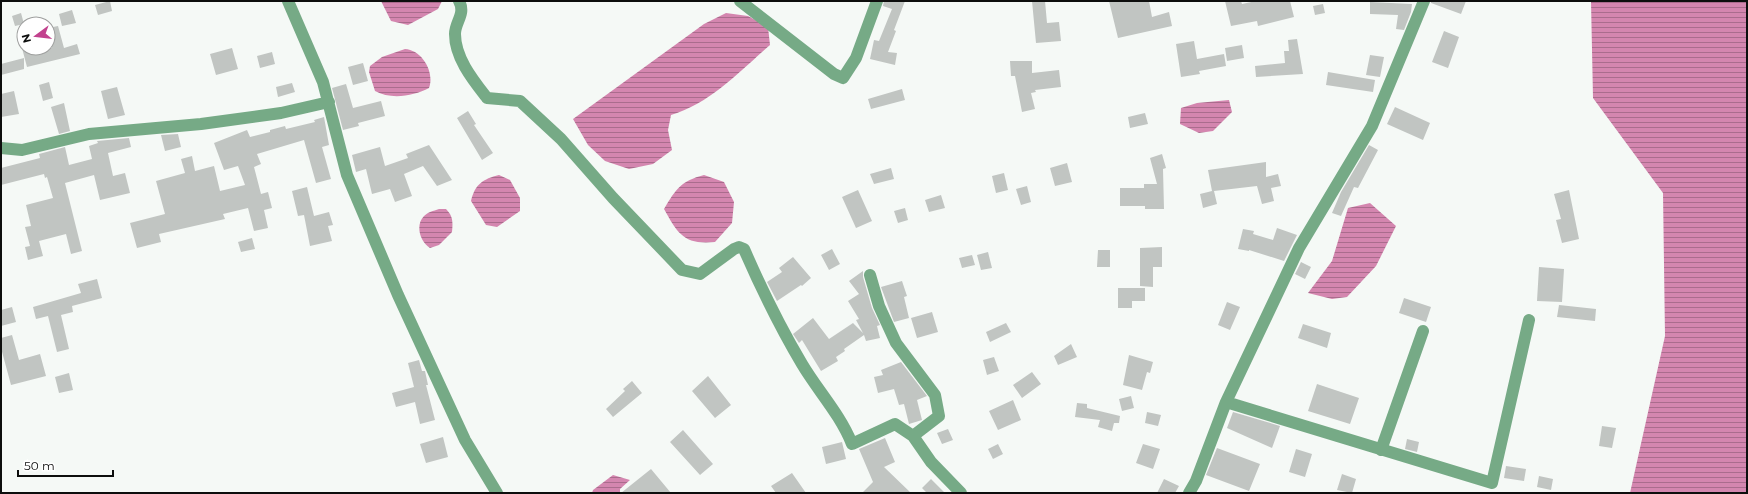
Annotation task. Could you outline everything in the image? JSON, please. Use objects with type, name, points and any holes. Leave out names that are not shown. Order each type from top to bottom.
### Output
[{"type":"street","points":[[288,1],[323,82],[348,175],[398,295],[465,440],[497,493]]},
{"type":"street","points":[[459,1],[462,12],[455,33],[458,52],[474,80],[487,98],[520,101],[561,139],[612,198],[682,270],[700,274],[734,249],[739,247],[744,249],[765,297],[798,358],[845,425],[852,444],[895,424],[913,436],[931,462],[961,493]]},
{"type":"street","points":[[740,1],[834,74],[843,78],[856,58],[877,1]]},
{"type":"street","points":[[1189,493],[1196,481],[1226,402],[1299,248],[1372,126],[1424,1]]},
{"type":"street","points":[[1,148],[22,150],[89,134],[201,124],[281,113],[329,102]]},
{"type":"street","points":[[870,274],[879,306],[896,343],[935,395],[939,416],[913,436]]},
{"type":"street","points":[[1226,402],[1492,483],[1529,320]]},
{"type":"street","points":[[1381,450],[1423,332]]},
{"type":"shaded area","points":[[381,1],[442,1],[438,9],[408,25],[391,21]]},
{"type":"shaded area","points":[[1591,1],[1747,1],[1747,493],[1630,493],[1665,336],[1663,193],[1593,98]]},
{"type":"shaded area","points":[[726,13],[748,16],[768,27],[770,45],[736,76],[712,95],[685,110],[671,115],[668,130],[672,150],[653,164],[629,169],[605,161],[588,145],[573,119],[704,24]]},
{"type":"shaded area","points":[[405,49],[417,53],[426,63],[430,75],[429,88],[410,95],[402,96],[381,94],[375,91],[369,72],[370,66],[382,57]]},
{"type":"shaded area","points":[[1229,100],[1232,112],[1213,131],[1199,133],[1180,124],[1181,108],[1197,103]]},
{"type":"shaded area","points":[[499,175],[510,180],[520,198],[520,211],[497,227],[486,225],[471,201],[477,186],[480,183],[488,178]]},
{"type":"shaded area","points":[[704,175],[724,182],[734,202],[732,223],[715,242],[696,242],[683,236],[678,231],[664,209],[672,196],[684,183]]},
{"type":"shaded area","points":[[1370,203],[1396,226],[1376,266],[1347,297],[1332,299],[1308,293],[1332,261],[1348,208]]},
{"type":"shaded area","points":[[439,209],[446,209],[450,214],[452,232],[439,245],[430,248],[421,238],[419,228],[421,220],[424,216]]},
{"type":"shaded area","points":[[613,475],[630,480],[620,489],[620,493],[592,493],[593,490]]},
{"type":"building","points":[[110,1],[112,11],[98,15],[95,5]]},
{"type":"building","points":[[884,1],[905,1],[894,30],[896,31],[888,52],[897,53],[895,65],[870,59],[874,40],[879,41],[892,9],[883,6]]},
{"type":"building","points":[[1032,1],[1045,1],[1047,23],[1059,22],[1061,41],[1036,43]]},
{"type":"building","points":[[1109,1],[1149,1],[1152,17],[1169,12],[1172,26],[1118,38]]},
{"type":"building","points":[[1225,1],[1241,1],[1242,4],[1256,1],[1290,1],[1294,17],[1258,26],[1257,21],[1231,26]]},
{"type":"building","points":[[1431,1],[1466,1],[1461,14],[1431,3]]},
{"type":"building","points":[[1370,2],[1412,4],[1411,12],[1404,30],[1396,29],[1398,15],[1370,14]]},
{"type":"building","points":[[1323,4],[1325,13],[1315,15],[1313,6]]},
{"type":"building","points":[[72,10],[76,23],[62,26],[59,14]]},
{"type":"building","points":[[21,13],[22,16],[16,16],[16,26],[15,26],[12,16]]},
{"type":"building","points":[[56,26],[58,26],[64,48],[77,44],[80,54],[27,67],[24,56],[56,56]]},
{"type":"building","points":[[1444,31],[1459,37],[1448,68],[1432,62]]},
{"type":"building","points":[[1297,39],[1303,74],[1256,77],[1255,66],[1285,63],[1284,51],[1289,51],[1288,40]]},
{"type":"building","points":[[1194,41],[1197,59],[1224,54],[1226,66],[1199,71],[1200,74],[1181,77],[1176,44]]},
{"type":"building","points":[[1242,45],[1244,58],[1227,61],[1225,48]]},
{"type":"building","points":[[232,48],[238,69],[216,75],[210,54]]},
{"type":"building","points":[[272,52],[275,64],[260,68],[257,56]]},
{"type":"building","points":[[1370,55],[1384,57],[1380,77],[1366,75]]},
{"type":"building","points":[[24,58],[24,69],[1,75],[1,64]]},
{"type":"building","points":[[1010,61],[1032,61],[1032,73],[1059,70],[1061,87],[1035,90],[1036,92],[1031,93],[1035,109],[1022,112],[1015,76],[1011,76]]},
{"type":"building","points":[[363,63],[368,81],[353,85],[348,67]]},
{"type":"building","points":[[1328,72],[1375,80],[1373,92],[1326,85]]},
{"type":"building","points":[[49,82],[53,98],[43,101],[39,85]]},
{"type":"building","points":[[292,83],[295,92],[278,97],[276,87]]},
{"type":"building","points":[[346,84],[353,108],[381,101],[385,116],[358,123],[359,126],[343,130],[332,88]]},
{"type":"building","points":[[117,87],[125,115],[108,119],[101,91]]},
{"type":"building","points":[[902,89],[905,100],[871,109],[868,99]]},
{"type":"building","points":[[14,91],[19,114],[1,117],[1,94]]},
{"type":"building","points":[[64,103],[70,131],[59,134],[51,107]]},
{"type":"building","points":[[1395,107],[1430,123],[1423,140],[1387,124]]},
{"type":"building","points":[[468,111],[476,124],[474,125],[493,153],[482,160],[457,118]]},
{"type":"building","points":[[1145,113],[1148,124],[1130,128],[1128,117]]},
{"type":"building","points":[[324,117],[329,145],[322,147],[331,179],[316,183],[304,140],[257,154],[261,164],[254,167],[261,194],[268,192],[272,208],[264,210],[268,228],[254,231],[248,208],[223,214],[225,219],[159,234],[161,242],[137,248],[130,223],[165,214],[156,181],[185,173],[181,159],[192,156],[195,171],[214,166],[220,191],[245,185],[238,166],[224,170],[214,143],[247,130],[250,137],[270,132],[270,130],[285,126],[286,129],[315,122],[314,120]]},
{"type":"building","points":[[178,134],[181,147],[165,151],[161,135]]},
{"type":"building","points":[[129,138],[131,147],[108,153],[113,176],[125,173],[130,193],[100,200],[94,175],[65,183],[82,251],[71,254],[66,234],[39,241],[43,256],[28,260],[25,247],[30,246],[25,227],[31,226],[26,205],[53,198],[47,177],[45,178],[44,174],[1,185],[1,168],[40,158],[39,154],[65,147],[69,165],[92,159],[89,146],[98,143],[97,141]]},
{"type":"building","points":[[429,145],[452,180],[437,186],[423,166],[404,174],[412,196],[395,202],[390,189],[372,194],[366,169],[356,172],[352,155],[380,147],[385,166],[408,158],[406,154]]},
{"type":"building","points":[[1369,145],[1378,150],[1358,188],[1354,187],[1341,216],[1332,213],[1341,192]]},
{"type":"building","points":[[1162,154],[1166,168],[1163,169],[1164,209],[1145,209],[1145,206],[1120,206],[1120,188],[1144,188],[1144,184],[1157,184],[1150,158]]},
{"type":"building","points":[[1266,162],[1266,177],[1278,174],[1281,186],[1271,188],[1274,201],[1262,204],[1257,186],[1214,191],[1217,204],[1203,208],[1200,194],[1212,191],[1208,170]]},
{"type":"building","points":[[1067,163],[1072,182],[1055,186],[1050,168]]},
{"type":"building","points":[[891,168],[894,179],[874,184],[870,174]]},
{"type":"building","points":[[1004,173],[1008,190],[996,193],[992,176]]},
{"type":"building","points":[[1027,186],[1031,202],[1021,205],[1016,189]]},
{"type":"building","points":[[307,187],[314,216],[329,212],[333,225],[328,226],[332,241],[310,246],[304,215],[298,216],[292,191]]},
{"type":"building","points":[[858,190],[872,221],[856,228],[842,197]]},
{"type":"building","points":[[1569,190],[1579,239],[1562,243],[1556,220],[1561,219],[1554,194]]},
{"type":"building","points":[[941,195],[945,208],[929,212],[925,200]]},
{"type":"building","points":[[905,208],[908,220],[898,223],[894,211]]},
{"type":"building","points":[[1277,228],[1297,235],[1284,261],[1249,250],[1238,249],[1243,229],[1254,231],[1253,234],[1273,240]]},
{"type":"building","points":[[252,238],[255,249],[241,252],[238,242]]},
{"type":"building","points":[[1162,247],[1162,267],[1153,267],[1153,287],[1140,286],[1140,248]]},
{"type":"building","points":[[832,249],[840,264],[829,270],[821,255]]},
{"type":"building","points":[[1098,250],[1110,250],[1110,267],[1097,267]]},
{"type":"building","points":[[988,252],[992,268],[981,270],[977,255]]},
{"type":"building","points":[[972,255],[975,265],[962,268],[959,258]]},
{"type":"building","points":[[793,257],[811,278],[802,286],[801,285],[777,301],[767,282],[782,272],[779,268]]},
{"type":"building","points":[[1301,262],[1311,267],[1305,279],[1295,274]]},
{"type":"building","points":[[1539,267],[1564,269],[1562,302],[1537,301]]},
{"type":"building","points":[[863,271],[863,277],[872,308],[880,325],[877,326],[880,338],[866,341],[864,335],[844,349],[845,351],[836,357],[838,361],[821,371],[802,340],[799,343],[793,334],[813,318],[829,339],[853,323],[863,333],[856,320],[859,319],[848,301],[859,294],[849,281]]},
{"type":"building","points":[[97,279],[102,298],[72,306],[73,312],[61,315],[69,349],[57,352],[48,316],[36,319],[33,307],[81,293],[78,284]]},
{"type":"building","points":[[902,281],[907,296],[904,297],[909,318],[894,322],[881,287]]},
{"type":"building","points":[[1118,288],[1145,288],[1145,301],[1132,301],[1132,308],[1118,308]]},
{"type":"building","points":[[1404,298],[1431,307],[1426,322],[1399,313]]},
{"type":"building","points":[[1227,302],[1240,307],[1230,330],[1218,325]]},
{"type":"building","points":[[1559,305],[1596,309],[1595,321],[1557,317]]},
{"type":"building","points":[[12,307],[16,322],[1,326],[1,310]]},
{"type":"building","points":[[932,312],[938,332],[917,338],[911,318]]},
{"type":"building","points":[[1006,323],[1011,332],[990,342],[986,332]]},
{"type":"building","points":[[1303,324],[1331,333],[1327,348],[1298,338]]},
{"type":"building","points":[[12,335],[19,360],[40,354],[46,376],[11,385],[1,348],[1,338]]},
{"type":"building","points":[[1071,344],[1077,357],[1058,365],[1054,356]]},
{"type":"building","points":[[1129,355],[1153,362],[1150,373],[1147,372],[1142,390],[1123,385]]},
{"type":"building","points":[[994,357],[999,371],[987,375],[983,360]]},
{"type":"building","points":[[419,360],[422,371],[425,371],[428,385],[426,385],[435,420],[420,424],[415,402],[396,407],[392,393],[414,387],[408,363]]},
{"type":"building","points":[[901,362],[927,396],[917,400],[922,420],[909,424],[904,404],[899,405],[894,389],[878,393],[874,377],[883,375],[881,370]]},
{"type":"building","points":[[1032,372],[1041,384],[1022,398],[1013,385]]},
{"type":"building","points":[[69,373],[73,390],[59,393],[55,377]]},
{"type":"building","points":[[708,376],[731,405],[715,418],[692,391]]},
{"type":"building","points":[[632,381],[642,393],[613,417],[606,409],[625,391],[623,389]]},
{"type":"building","points":[[1317,384],[1359,398],[1350,424],[1308,411]]},
{"type":"building","points":[[1131,396],[1134,408],[1122,411],[1119,399]]},
{"type":"building","points":[[1013,400],[1021,420],[998,430],[989,411]]},
{"type":"building","points":[[1077,403],[1087,404],[1087,408],[1120,416],[1119,423],[1114,423],[1112,431],[1098,427],[1100,420],[1075,417]]},
{"type":"building","points":[[1147,412],[1161,415],[1158,426],[1145,423]]},
{"type":"building","points":[[1233,412],[1280,426],[1272,448],[1227,428]]},
{"type":"building","points":[[1602,426],[1616,428],[1612,448],[1599,446]]},
{"type":"building","points":[[948,429],[953,440],[942,444],[937,433]]},
{"type":"building","points":[[683,430],[713,464],[700,475],[670,442]]},
{"type":"building","points":[[443,437],[448,457],[426,463],[420,444]]},
{"type":"building","points":[[885,438],[895,462],[884,467],[911,493],[862,493],[873,482],[859,449]]},
{"type":"building","points":[[1407,439],[1419,442],[1417,452],[1405,449]]},
{"type":"building","points":[[842,442],[846,459],[826,464],[822,447]]},
{"type":"building","points":[[998,444],[1003,454],[993,459],[988,449]]},
{"type":"building","points":[[1143,444],[1160,449],[1153,469],[1136,463]]},
{"type":"building","points":[[1217,448],[1260,464],[1249,491],[1206,475]]},
{"type":"building","points":[[1296,449],[1312,454],[1305,477],[1289,472]]},
{"type":"building","points":[[1506,466],[1526,469],[1524,481],[1504,478]]},
{"type":"building","points":[[651,469],[671,493],[621,493]]},
{"type":"building","points":[[792,473],[806,493],[776,493],[771,486]]},
{"type":"building","points":[[1342,474],[1356,479],[1352,493],[1337,490]]},
{"type":"building","points":[[1539,476],[1553,479],[1551,490],[1537,487]]},
{"type":"building","points":[[931,479],[945,493],[927,493],[922,488]]},
{"type":"building","points":[[1164,479],[1179,486],[1175,493],[1157,493]]}]
